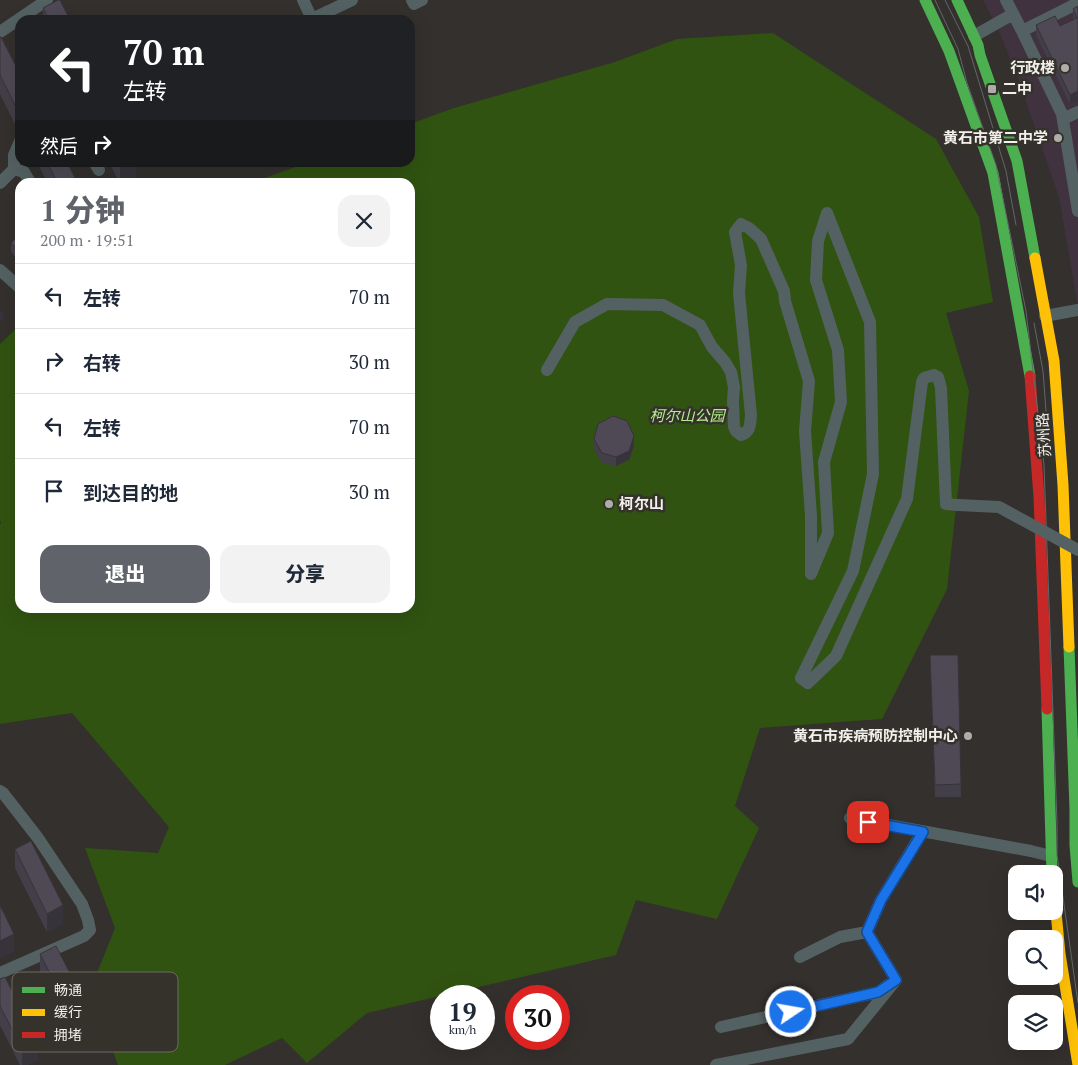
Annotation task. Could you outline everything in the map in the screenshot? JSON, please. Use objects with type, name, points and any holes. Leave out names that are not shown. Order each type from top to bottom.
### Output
[{"type":"main road","name":"苏州路","points":[[925,0],[949,51],[993,172],[1030,372],[1039,497],[1051,865]]},
{"type":"main road","name":"苏州路","points":[[957,0],[974,36],[1017,161],[1054,361],[1063,485],[1074,792],[1074,845],[1078,882]]},
{"type":"main road","points":[[1057,920],[1060,954],[1078,1065]]},
{"type":"street","points":[[25,15],[47,0]]},
{"type":"street","points":[[303,0],[310,15]]},
{"type":"street","points":[[320,15],[352,0]]},
{"type":"street","points":[[412,0],[414,4],[422,0]]},
{"type":"street","points":[[1006,0],[1062,114],[1078,211]]},
{"type":"street","points":[[1022,31],[1078,3]]},
{"type":"street","points":[[974,36],[1013,14]]},
{"type":"street","points":[[0,32],[15,22]]},
{"type":"street","points":[[1063,119],[1078,112]]},
{"type":"street","points":[[0,183],[14,169],[15,154]]},
{"type":"street","points":[[14,169],[24,172],[28,178]]},
{"type":"street","points":[[547,370],[575,322],[607,304],[663,305],[700,324],[712,347],[731,372],[734,387],[734,427],[741,435],[746,433],[750,429],[751,415],[739,293],[741,265],[735,232],[741,224],[749,228],[761,239],[784,291],[785,301],[809,381],[805,431],[811,516],[811,574],[828,534],[824,462],[841,402],[838,350],[816,280],[818,241],[827,212],[870,322],[873,474],[853,572],[801,678],[808,683],[836,656],[907,499],[924,378],[931,375],[938,377],[941,388],[946,504],[999,507],[1078,550]]},
{"type":"street","points":[[0,270],[15,284]]},
{"type":"street","points":[[1045,316],[1078,310]]},
{"type":"street","points":[[0,791],[33,832],[82,904],[90,930],[84,936],[0,973]]},
{"type":"street","points":[[850,818],[1032,851],[1050,856]]},
{"type":"street","points":[[867,932],[881,900],[923,832]]},
{"type":"street","points":[[800,957],[840,936],[867,932]]},
{"type":"street","points":[[867,932],[896,980]]},
{"type":"street","points":[[721,1027],[878,992],[896,980]]},
{"type":"street","points":[[716,1065],[848,1039],[896,980]]},
{"type":"shaded area","name":"黄石市第二中学","points":[[983,0],[1078,0],[1078,306],[1059,197],[1018,78],[999,31]]},
{"type":"green space","name":"柯尔山公园","points":[[773,33],[936,139],[979,217],[993,302],[946,313],[969,391],[947,589],[882,719],[760,728],[735,806],[759,828],[717,919],[636,900],[616,955],[487,985],[430,985],[430,998],[367,1013],[307,1063],[282,1038],[225,1065],[118,1065],[113,1052],[178,1052],[178,972],[97,972],[115,928],[85,848],[158,853],[169,827],[72,713],[0,724],[0,344],[15,330],[15,613],[415,613],[415,178],[264,178],[296,167],[415,167],[415,122],[454,108],[615,62],[677,39]]},
{"type":"building","points":[[60,0],[68,15],[46,15],[43,8]]},
{"type":"building","name":"行政楼","points":[[1078,6],[1078,91],[1070,95],[1036,25],[1055,16],[1060,26],[1077,18],[1073,9]]},
{"type":"building","points":[[1,37],[15,64],[15,105],[0,75]]},
{"type":"building","points":[[50,167],[70,167],[75,178],[55,178]]},
{"type":"building","points":[[15,239],[15,247],[11,243]]},
{"type":"building","points":[[613,416],[627,421],[634,436],[629,451],[616,457],[602,453],[594,439],[598,424]]},
{"type":"building","points":[[930,655],[958,655],[961,784],[935,785]]},
{"type":"building","points":[[31,841],[63,905],[47,914],[15,849]]},
{"type":"building","points":[[0,905],[14,934],[0,941]]},
{"type":"building","points":[[56,946],[69,972],[49,972],[40,954]]},
{"type":"building","points":[[5,977],[12,991],[12,1029],[0,1006],[0,979]]},
{"type":"tram line","points":[[935,0],[958,49],[967,83],[996,165],[1026,311],[1044,465],[1057,855],[1078,1003]]},
{"type":"tram line","points":[[945,0],[968,46],[1006,171],[1016,225]]},
{"type":"tram line","points":[[1034,323],[1043,371],[1048,437]]},
{"type":"traffic: fast","points":[[925,0],[949,51],[993,173],[1030,376]]},
{"type":"traffic: fast","points":[[957,0],[978,45],[1017,161],[1035,258]]},
{"type":"traffic: fast","points":[[1069,647],[1075,845],[1078,882]]},
{"type":"traffic: fast","points":[[1047,709],[1052,865]]},
{"type":"traffic: slow","points":[[1035,258],[1054,361],[1063,485],[1069,647]]},
{"type":"traffic: slow","points":[[1057,920],[1060,954],[1078,1065]]},
{"type":"traffic: jam","points":[[1030,376],[1039,497],[1047,709]]},
{"type":"place","name":"行政楼","points":[[1065,68]]},
{"type":"place","name":"二中","points":[[992,89]]},
{"type":"place","name":"黄石市第二中学","points":[[1058,138]]},
{"type":"place","name":"柯尔山","points":[[609,504]]},
{"type":"place","name":"黄石市疾病预防控制中心","points":[[968,736]]},
{"type":"route","points":[[791,1012],[878,992],[896,980],[867,932],[881,900],[923,832],[868,822]]}]
